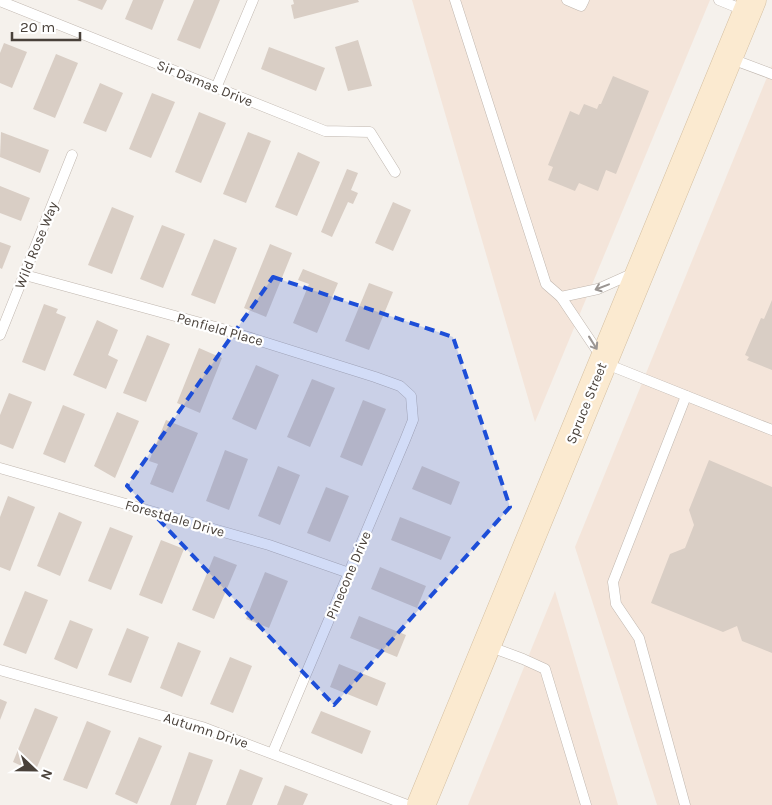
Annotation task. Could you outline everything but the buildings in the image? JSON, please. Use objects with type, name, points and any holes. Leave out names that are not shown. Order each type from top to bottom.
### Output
[{"type":"main road","name":"Spruce Street","points":[[421,805],[749,6]]},
{"type":"lane","points":[[216,88],[253,0]]},
{"type":"lane","points":[[455,0],[546,284],[561,297],[603,361],[772,430]]},
{"type":"lane","points":[[567,0],[581,6],[584,0]]},
{"type":"lane","points":[[719,0],[749,6]]},
{"type":"lane","name":"Sir Damas Drive","points":[[0,1],[326,131],[370,132],[395,172]]},
{"type":"lane","points":[[728,57],[772,74]]},
{"type":"lane","name":"Wild Rose Way","points":[[0,334],[72,154]]},
{"type":"lane","points":[[561,297],[598,289],[641,270]]},
{"type":"lane","name":"Penfield Place","points":[[25,275],[219,328],[375,377],[400,386],[411,396]]},
{"type":"lane","name":"Pinecone Drive","points":[[273,752],[413,420],[411,396]]},
{"type":"lane","points":[[685,805],[639,638],[616,604],[613,582],[686,396]]},
{"type":"lane","name":"Forestdale Drive","points":[[0,468],[269,546],[349,573]]},
{"type":"lane","points":[[487,646],[523,658],[545,670],[586,805]]},
{"type":"lane","name":"Autumn Drive","points":[[0,670],[202,727],[273,752],[408,805]]},
{"type":"highlighted area","points":[[273,277],[453,337],[510,507],[334,705],[127,486]]},
{"type":"shaded area","points":[[412,0],[710,0],[535,422]]},
{"type":"shaded area","points":[[772,65],[772,805],[657,805],[575,547]]},
{"type":"shaded area","points":[[555,591],[618,805],[468,805]]}]
